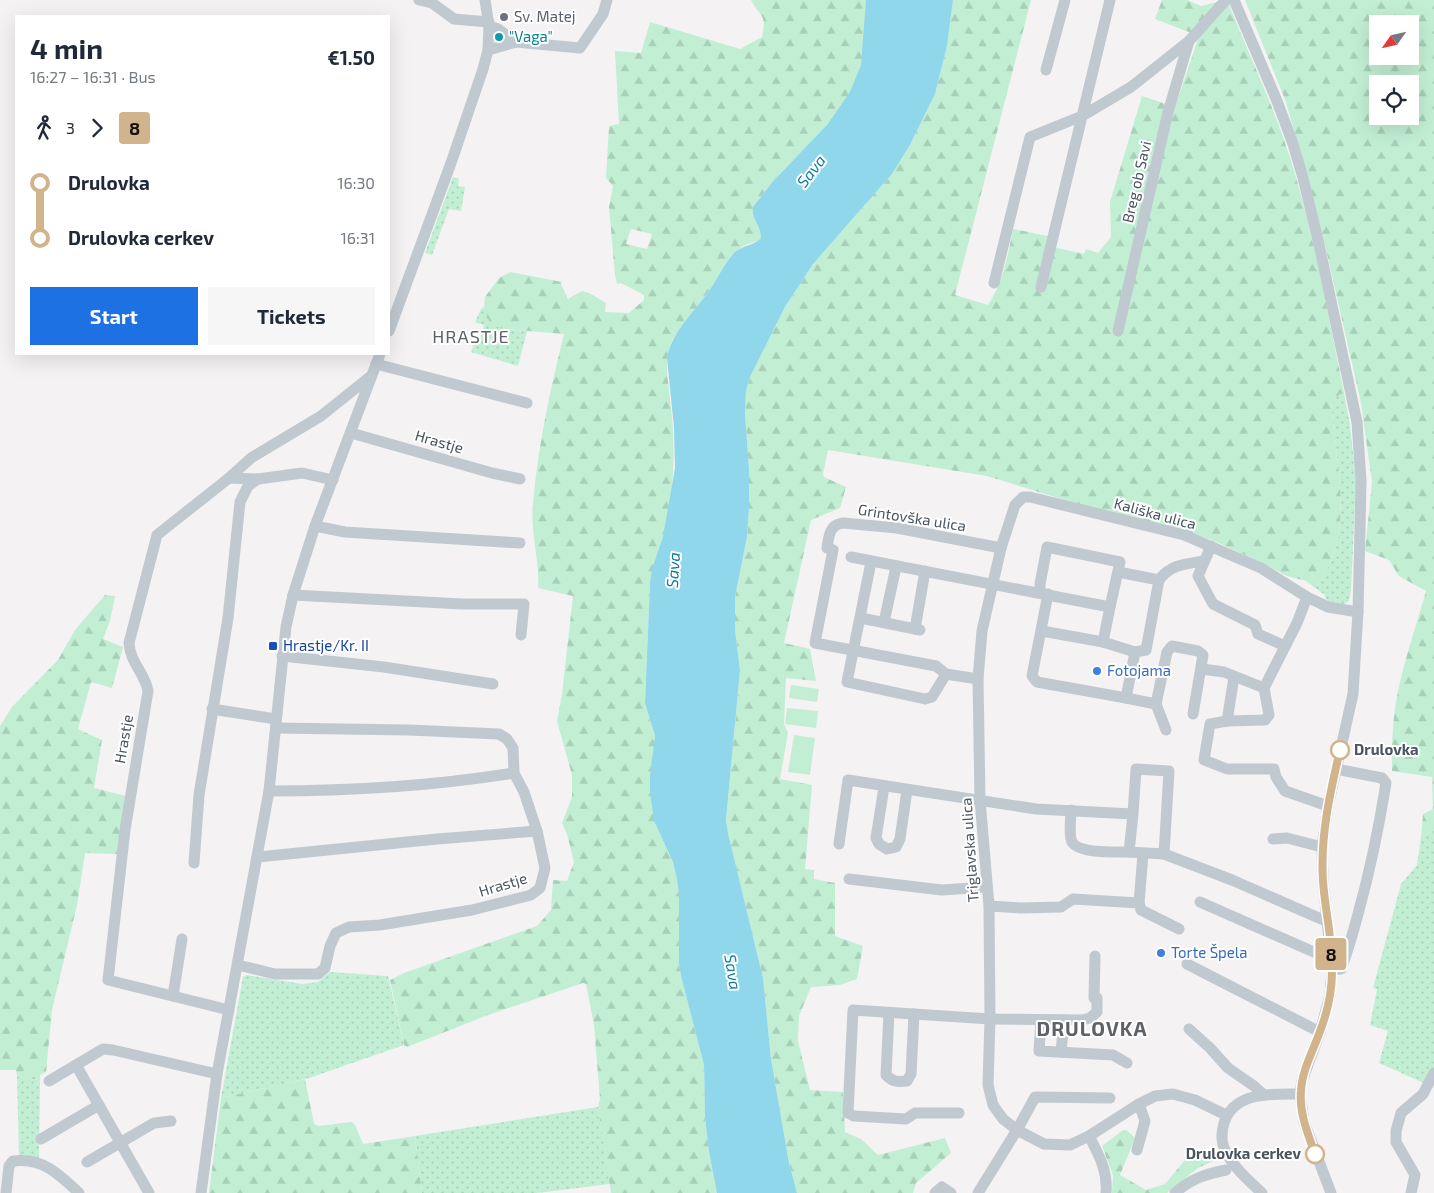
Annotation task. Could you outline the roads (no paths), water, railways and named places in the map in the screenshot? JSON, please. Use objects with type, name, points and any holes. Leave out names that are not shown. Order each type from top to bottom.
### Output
[{"type":"street","points":[[419,0],[432,4],[454,19],[489,24],[516,42]]},
{"type":"street","points":[[390,328],[480,81],[488,50],[489,24],[485,0]]},
{"type":"street","points":[[488,50],[516,42],[580,48],[603,14],[607,0]]},
{"type":"street","points":[[1046,70],[1065,0]]},
{"type":"street","points":[[1041,287],[1110,0]]},
{"type":"street","name":"Breg ob Savi","points":[[994,283],[1030,137],[1082,116],[1131,87],[1189,42],[1226,0]]},
{"type":"street","points":[[1234,0],[1280,109],[1303,178],[1357,422],[1361,480],[1358,612],[1352,694],[1328,806],[1322,847],[1323,881],[1332,965],[1330,995],[1320,1032],[1302,1081],[1300,1094],[1304,1122],[1330,1193]]},
{"type":"street","name":"Breg ob Savi","points":[[1118,331],[1168,112],[1189,42]]},
{"type":"street","points":[[201,1193],[217,1074],[269,791],[286,627],[293,595],[315,526],[376,364],[527,403]]},
{"type":"street","name":"Hrastje","points":[[230,1010],[108,980],[125,830],[148,691],[147,685],[129,654],[129,643],[157,535],[229,478],[251,458],[321,416],[376,364]]},
{"type":"street","name":"Hrastje","points":[[351,432],[492,473],[520,479]]},
{"type":"street","points":[[229,478],[258,478],[302,473],[333,480]]},
{"type":"street","points":[[194,863],[199,795],[228,618],[240,502],[248,486],[258,478]]},
{"type":"street","name":"Kališka ulica","points":[[978,679],[982,631],[992,584],[1015,505],[1023,497],[1030,496],[1184,534],[1261,568],[1307,597],[1328,607],[1358,612]]},
{"type":"street","name":"Grintovška ulica","points":[[978,679],[946,674],[936,666],[815,643],[833,550],[827,548],[830,530],[836,524],[843,523],[896,528],[1001,548]]},
{"type":"street","points":[[315,526],[345,532],[520,543]]},
{"type":"street","points":[[1211,546],[1198,576],[1213,604],[1255,625],[1258,634],[1285,646]]},
{"type":"street","points":[[1103,642],[1120,562],[1047,547],[1040,584],[1044,593],[1042,631],[1032,676],[1037,682],[1156,704]]},
{"type":"street","points":[[850,557],[1110,607]]},
{"type":"street","points":[[1126,698],[1159,580],[1174,566],[1204,561]]},
{"type":"street","points":[[871,562],[847,682],[925,699],[932,697],[946,674]]},
{"type":"street","points":[[884,622],[896,567]]},
{"type":"street","points":[[861,618],[918,629],[925,571]]},
{"type":"street","points":[[1118,572],[1159,580]]},
{"type":"street","points":[[293,595],[462,604],[524,604],[521,634]]},
{"type":"street","points":[[1307,597],[1264,688],[1269,715],[1265,720],[1227,721],[1210,724],[1204,760],[1227,769],[1274,769],[1276,777],[1285,791],[1328,806]]},
{"type":"street","points":[[1042,631],[1140,651],[1155,649],[1166,652]]},
{"type":"street","points":[[1166,730],[1156,704],[1166,652],[1172,646],[1198,651],[1203,655],[1193,714]]},
{"type":"street","points":[[282,656],[384,667],[493,684]]},
{"type":"street","points":[[1202,669],[1224,672],[1264,688]]},
{"type":"street","points":[[1227,721],[1234,677]]},
{"type":"street","name":"Triglavska ulica","points":[[978,679],[980,800],[989,906],[990,1019],[988,1085],[993,1105],[1003,1119],[1017,1130],[1044,1144],[1070,1145],[1090,1136]]},
{"type":"street","name":"Hrastje","points":[[212,709],[276,723],[499,734],[508,739],[513,748],[514,773],[524,792],[537,831],[545,868],[540,888],[531,895],[472,910],[380,925],[349,926],[336,933],[330,946],[325,968],[318,974],[275,974],[238,965]]},
{"type":"street","points":[[1130,852],[1136,769],[1169,771],[1164,854]]},
{"type":"street","points":[[1200,902],[1341,969],[1347,955],[1368,879],[1379,828],[1386,782],[1382,778],[1336,769]]},
{"type":"street","points":[[269,791],[331,791],[412,785],[514,773]]},
{"type":"street","points":[[839,844],[848,780],[1036,809],[1133,814]]},
{"type":"street","points":[[884,786],[876,838],[887,849],[896,847],[900,839],[907,790]]},
{"type":"street","points":[[1071,810],[1071,840],[1074,846],[1083,850],[1164,854],[1232,880],[1328,922]]},
{"type":"street","points":[[258,857],[537,831]]},
{"type":"street","points":[[1273,839],[1287,838],[1322,847]]},
{"type":"street","points":[[1144,854],[1139,902],[1141,910],[1179,929]]},
{"type":"street","points":[[849,879],[942,890],[986,887]]},
{"type":"street","points":[[989,906],[1021,908],[1061,907],[1074,899],[1139,902]]},
{"type":"street","points":[[173,996],[182,939]]},
{"type":"street","points":[[959,1113],[915,1113],[906,1119],[848,1114],[853,1010],[990,1019],[1082,1020],[1090,1018],[1097,1012],[1097,998],[1094,998],[1096,956]]},
{"type":"street","points":[[1187,964],[1320,1032]]},
{"type":"street","points":[[889,1013],[886,1075],[891,1080],[898,1082],[907,1081],[911,1074],[914,1014]]},
{"type":"street","points":[[1041,1020],[1039,1051],[1113,1055],[1127,1063]]},
{"type":"street","points":[[1061,1052],[1064,1020]]},
{"type":"street","points":[[1189,1029],[1228,1068],[1264,1095]]},
{"type":"street","points":[[49,1081],[103,1049],[217,1074]]},
{"type":"street","points":[[76,1065],[150,1193]]},
{"type":"street","points":[[1411,1193],[1414,1175],[1396,1142],[1396,1131],[1401,1113],[1422,1094],[1434,1074]]},
{"type":"street","points":[[1106,1193],[1107,1180],[1102,1162],[1090,1136],[1139,1104],[1155,1096],[1173,1094],[1195,1100],[1226,1115]]},
{"type":"street","points":[[1262,1193],[1226,1152],[1222,1141],[1222,1129],[1226,1115],[1245,1099],[1264,1095],[1300,1094]]},
{"type":"street","points":[[981,1192],[1035,1097],[1110,1098]]},
{"type":"street","points":[[41,1139],[99,1104]]},
{"type":"street","points":[[1137,1150],[1145,1121],[1139,1104]]},
{"type":"street","points":[[87,1162],[154,1123],[171,1121]]},
{"type":"street","points":[[6,1193],[9,1166],[13,1161],[25,1159],[48,1167],[79,1193]]},
{"type":"street","points":[[1175,1193],[1196,1178],[1226,1170]]},
{"type":"street","points":[[935,1193],[942,1187],[951,1193]]},
{"type":"water","name":"Sava","points":[[866,0],[953,0],[947,46],[935,94],[910,145],[892,174],[813,264],[785,307],[750,377],[746,391],[745,414],[749,469],[749,508],[747,537],[735,597],[735,630],[740,670],[726,820],[763,978],[771,1059],[789,1163],[797,1193],[717,1193],[705,1118],[704,1065],[679,964],[679,894],[677,880],[673,862],[654,821],[650,792],[650,775],[655,736],[645,703],[650,583],[652,569],[663,537],[675,468],[674,428],[667,358],[673,339],[708,292],[730,257],[737,250],[755,243],[761,238],[753,215],[753,207],[774,180],[827,125],[850,92],[861,65]]},
{"type":"place","name":"Sv. Matej","points":[[504,17]]},
{"type":"place","name":"\"Vaga\"","points":[[499,37]]},
{"type":"place","name":"Hrastje/Kr. II","points":[[273,646]]},
{"type":"place","name":"Fotojama","points":[[1097,671]]},
{"type":"place","name":"Drulovka","points":[[1340,750]]},
{"type":"place","name":"Torte Špela","points":[[1161,953]]},
{"type":"place","name":"Drulovka cerkev","points":[[1315,1154]]},
{"type":"district","name":"HRASTJE","points":[[471,337]]},
{"type":"district","name":"DRULOVKA","points":[[1092,1029]]}]
